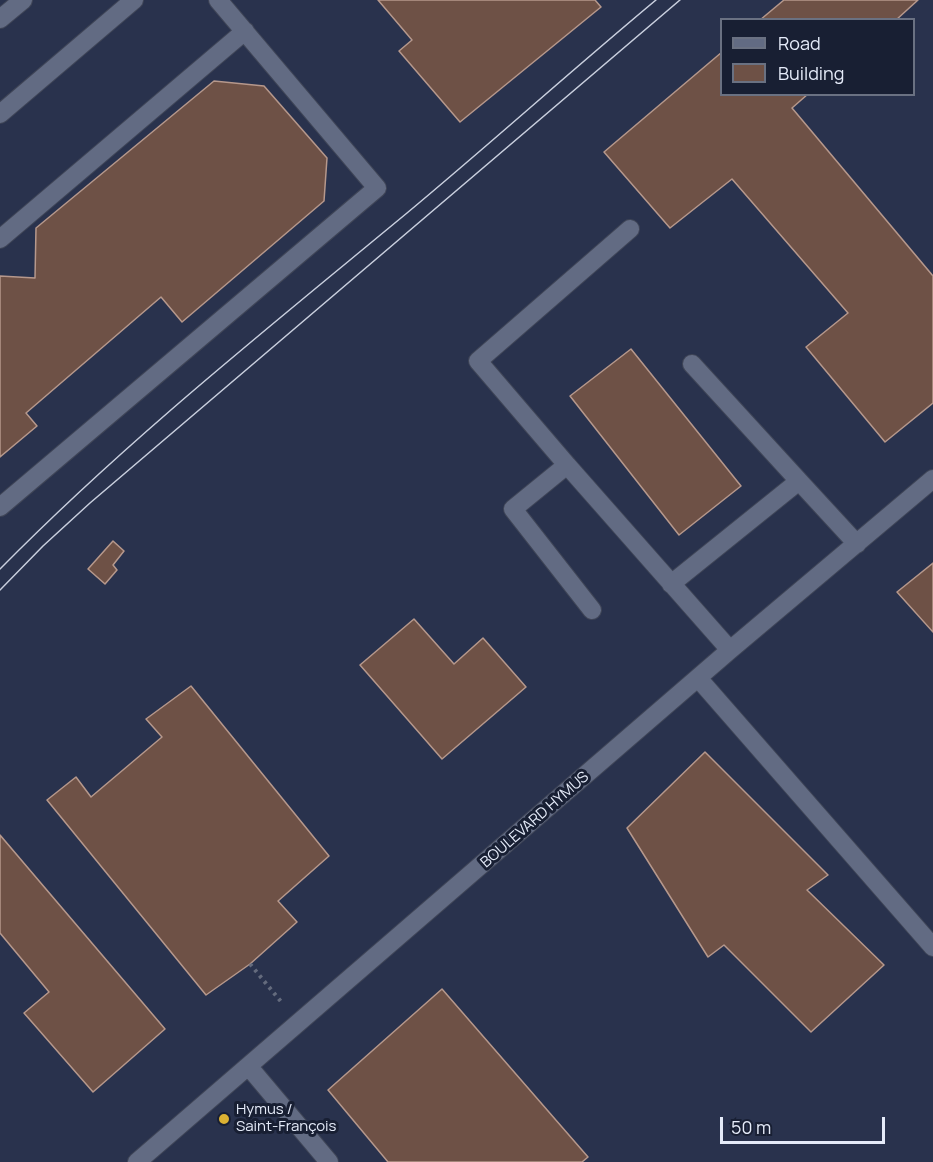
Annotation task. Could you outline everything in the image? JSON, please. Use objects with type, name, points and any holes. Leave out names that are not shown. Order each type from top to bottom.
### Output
[{"type":"street","points":[[0,19],[23,0]]},
{"type":"street","points":[[2,108],[134,0]]},
{"type":"street","points":[[0,507],[377,188],[218,0]]},
{"type":"street","points":[[0,239],[244,31]]},
{"type":"street","points":[[630,229],[478,362],[730,650]]},
{"type":"street","points":[[692,364],[856,544]]},
{"type":"street","points":[[567,465],[513,509],[592,610]]},
{"type":"street","name":"BOULEVARD HYMUS","points":[[137,1162],[730,650],[933,479]]},
{"type":"street","points":[[671,584],[799,481]]},
{"type":"street","points":[[698,678],[933,947]]},
{"type":"street","points":[[249,1067],[329,1162]]},
{"type":"path","points":[[250,964],[283,1004]]},
{"type":"shaded area","points":[[0,0],[933,0],[933,1162],[0,1162]]},
{"type":"building","points":[[378,0],[595,0],[601,7],[460,122],[399,51],[412,40]]},
{"type":"building","points":[[784,0],[918,0],[898,18],[762,18]]},
{"type":"building","points":[[720,54],[720,96],[806,96],[792,108],[933,276],[933,403],[885,442],[806,347],[848,313],[732,179],[670,228],[604,152]]},
{"type":"building","points":[[214,81],[264,86],[327,158],[324,201],[182,322],[161,297],[26,413],[37,426],[0,457],[0,276],[35,278],[36,228]]},
{"type":"building","points":[[631,349],[741,486],[679,535],[570,396]]},
{"type":"building","points":[[113,541],[124,551],[113,565],[117,570],[105,584],[88,569]]},
{"type":"building","points":[[933,563],[933,632],[897,592]]},
{"type":"building","points":[[414,619],[454,664],[483,638],[526,687],[442,759],[360,665]]},
{"type":"building","points":[[191,686],[329,856],[278,901],[297,922],[250,964],[206,995],[47,800],[76,777],[91,797],[162,737],[146,719]]},
{"type":"building","points":[[705,752],[828,875],[807,890],[884,965],[811,1032],[724,945],[708,957],[627,828]]},
{"type":"building","points":[[0,835],[165,1029],[93,1092],[24,1013],[49,992],[0,933]]},
{"type":"building","points":[[442,989],[588,1157],[582,1162],[388,1162],[328,1090]]},
{"type":"tram line","points":[[0,569],[48,521],[148,430],[438,187],[656,0]]},
{"type":"tram line","points":[[0,590],[90,503],[680,0]]},
{"type":"place","name":"Hymus / Saint-François","points":[[224,1119]]}]
